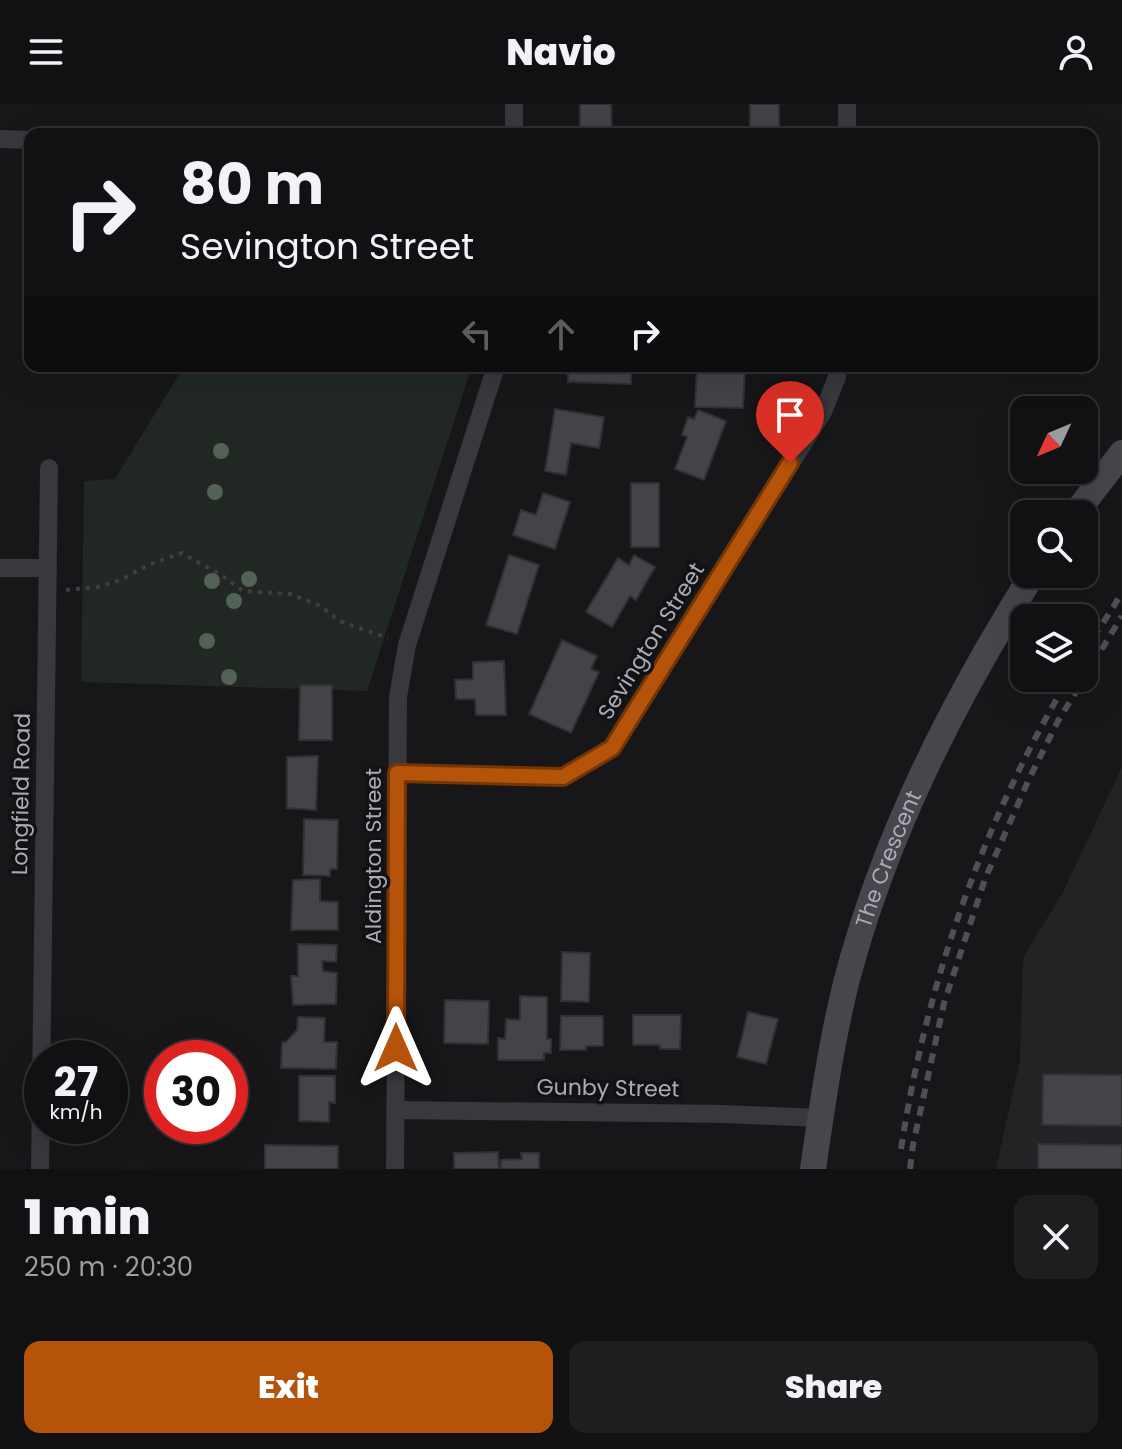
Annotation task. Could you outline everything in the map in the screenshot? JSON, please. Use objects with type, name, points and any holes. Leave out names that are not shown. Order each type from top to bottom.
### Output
[{"type":"main road","points":[[1086,500],[1122,453]]},
{"type":"main road","name":"The Crescent","points":[[813,1169],[825,1082],[846,985],[874,891],[905,812],[940,739],[1025,588]]},
{"type":"street","points":[[514,104],[514,128]]},
{"type":"street","points":[[847,104],[847,128]]},
{"type":"street","points":[[0,139],[24,140]]},
{"type":"street","name":"Aldington Street","points":[[395,1169],[398,697],[407,645],[494,372]]},
{"type":"street","name":"Sevington Street","points":[[397,773],[563,777],[612,748],[823,412],[837,372]]},
{"type":"street","name":"Longfield Road","points":[[40,1169],[49,468]]},
{"type":"street","points":[[0,568],[48,568]]},
{"type":"street","name":"Gunby Street","points":[[396,1110],[820,1118]]},
{"type":"path","points":[[48,591],[98,587],[182,553],[243,591],[291,594],[318,605],[342,622],[407,645]]},
{"type":"shaded area","points":[[180,372],[470,372],[367,691],[81,682],[84,481],[115,479]]},
{"type":"shaded area","points":[[1122,767],[1122,1169],[996,1169],[1020,1060],[1023,958],[1063,892]]},
{"type":"building","points":[[580,104],[611,104],[612,128],[580,128]]},
{"type":"building","points":[[750,104],[779,104],[779,128],[750,128]]},
{"type":"building","points":[[568,372],[631,372],[631,384],[568,382]]},
{"type":"building","points":[[697,372],[745,372],[743,408],[695,407]]},
{"type":"building","points":[[555,409],[604,417],[599,448],[571,443],[566,475],[545,471]]},
{"type":"building","points":[[698,410],[726,421],[704,480],[675,469],[687,437],[682,435],[688,417],[694,419]]},
{"type":"building","points":[[631,483],[659,483],[659,547],[631,547]]},
{"type":"building","points":[[543,493],[570,502],[555,549],[513,535],[521,510],[536,515]]},
{"type":"building","points":[[509,555],[539,565],[517,634],[486,625]]},
{"type":"building","points":[[634,555],[655,567],[636,600],[630,596],[612,627],[586,612],[618,558],[629,565]]},
{"type":"building","points":[[562,640],[597,656],[591,669],[599,672],[571,733],[529,714]]},
{"type":"building","points":[[504,661],[506,715],[476,715],[475,699],[456,699],[455,680],[473,679],[473,662]]},
{"type":"building","points":[[300,685],[332,685],[332,740],[299,740]]},
{"type":"building","points":[[318,756],[316,810],[287,808],[287,757]]},
{"type":"building","points":[[304,819],[338,820],[337,869],[330,869],[330,876],[303,875]]},
{"type":"building","points":[[320,879],[320,901],[338,902],[338,930],[291,930],[293,880]]},
{"type":"building","points":[[298,944],[337,945],[336,962],[322,961],[323,971],[337,973],[336,1004],[293,1005],[291,976],[298,976]]},
{"type":"building","points":[[562,952],[590,953],[589,1002],[561,1001]]},
{"type":"building","points":[[520,996],[547,997],[547,1039],[551,1039],[551,1053],[544,1053],[544,1060],[498,1060],[498,1038],[505,1039],[506,1019],[520,1020]]},
{"type":"building","points":[[445,1000],[489,1001],[488,1044],[444,1043]]},
{"type":"building","points":[[748,1012],[778,1019],[766,1064],[737,1057]]},
{"type":"building","points":[[633,1015],[681,1015],[680,1049],[633,1045]]},
{"type":"building","points":[[561,1016],[603,1016],[603,1046],[586,1046],[586,1050],[560,1050]]},
{"type":"building","points":[[298,1017],[325,1018],[324,1042],[337,1042],[336,1069],[281,1068],[282,1042],[286,1042],[297,1030]]},
{"type":"building","points":[[1043,1074],[1122,1075],[1122,1126],[1042,1125]]},
{"type":"building","points":[[299,1076],[335,1076],[335,1103],[329,1102],[329,1122],[299,1121]]},
{"type":"building","points":[[1038,1144],[1122,1145],[1122,1169],[1038,1169]]},
{"type":"building","points":[[265,1145],[338,1146],[338,1169],[265,1169]]},
{"type":"building","points":[[498,1152],[499,1169],[454,1169],[454,1153]]},
{"type":"building","points":[[521,1153],[539,1153],[539,1169],[501,1169],[501,1160],[522,1159]]},
{"type":"railway","points":[[1098,631],[1122,593]]},
{"type":"railway","points":[[910,1169],[944,1003],[985,879],[1058,721],[1122,616]]},
{"type":"railway","points":[[901,1149],[926,1026],[962,906],[1010,789],[1061,692]]},
{"type":"route","points":[[396,1048],[397,773],[563,777],[612,748],[790,463]]}]
